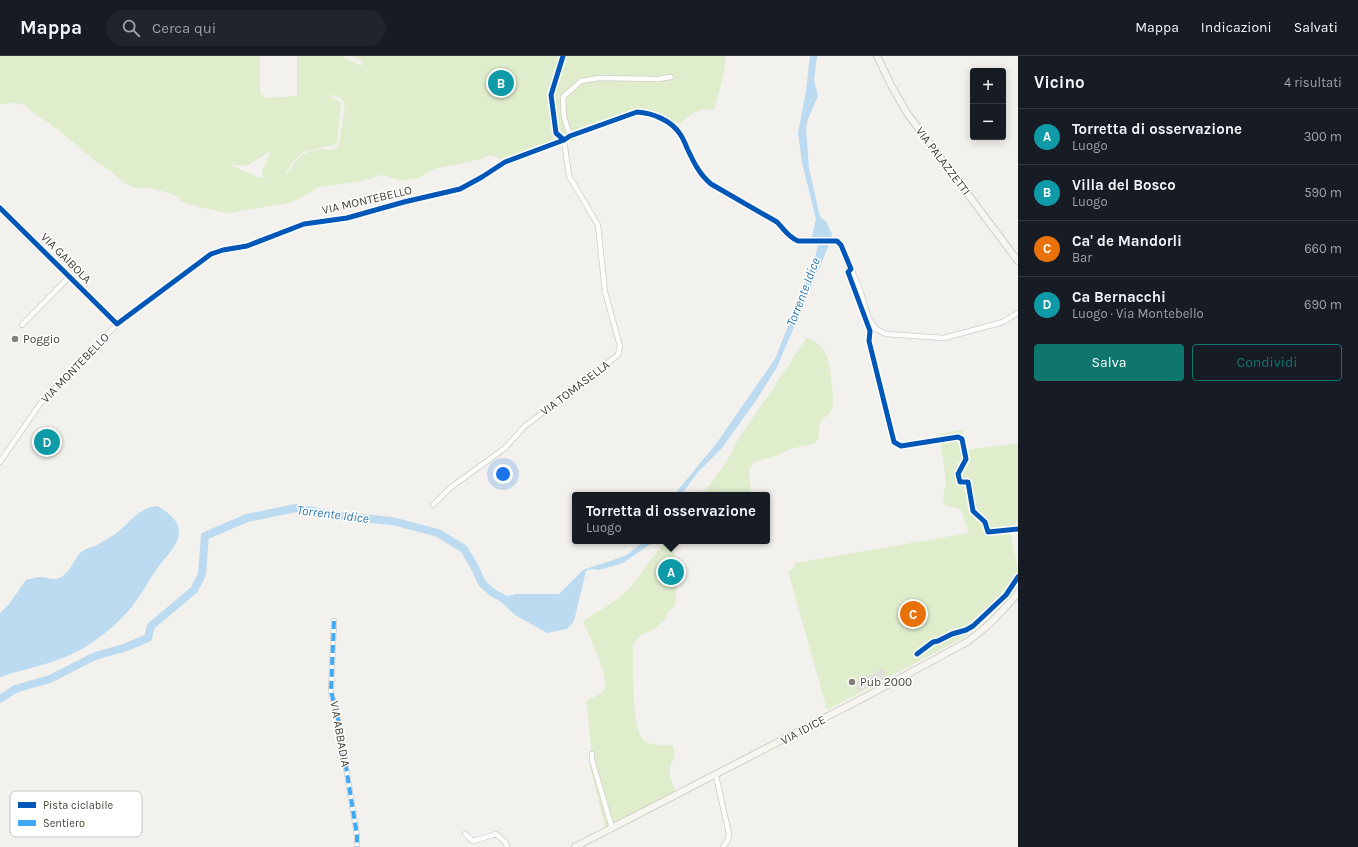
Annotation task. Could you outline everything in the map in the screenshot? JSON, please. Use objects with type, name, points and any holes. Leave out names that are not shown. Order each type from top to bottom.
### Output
[{"type":"main road","name":"VIA PALAZZETTI","points":[[877,56],[907,113],[1018,260]]},
{"type":"main road","name":"VIA IDICE","points":[[575,847],[716,776],[967,642],[981,632],[1001,613],[1018,593]]},
{"type":"street","points":[[563,56],[551,95],[556,133],[564,140]]},
{"type":"street","points":[[570,136],[564,117],[563,97],[581,80],[599,78],[658,79],[671,77]]},
{"type":"street","name":"VIA MONTEBELLO","points":[[0,462],[40,404],[117,324],[211,254],[222,250],[247,246],[304,224],[347,218],[404,202],[460,189],[505,162],[564,140],[570,136],[637,112],[648,113],[670,124],[680,134],[695,165],[707,180],[776,222],[787,234],[798,241]]},
{"type":"street","name":"VIA TOMASELLA","points":[[433,505],[450,488],[505,448],[525,426],[618,355],[620,346],[605,292],[598,225],[569,176],[564,140]]},
{"type":"street","name":"VIA GAIBOLA","points":[[0,208],[117,324]]},
{"type":"street","points":[[851,269],[868,319],[876,329],[886,334],[944,338],[1003,322],[1018,314]]},
{"type":"street","points":[[22,325],[70,276]]},
{"type":"street","name":"VIA ABBADIA","points":[[334,621],[332,691],[357,835],[357,847]]},
{"type":"street","points":[[592,754],[592,760],[612,828]]},
{"type":"street","points":[[716,776],[728,834],[728,840],[723,847]]},
{"type":"street","points":[[466,834],[473,841],[496,834],[506,843],[507,847]]},
{"type":"green space","points":[[0,56],[258,56],[260,57],[260,93],[266,98],[297,96],[297,56],[342,56],[361,66],[363,61],[350,56],[726,56],[724,73],[714,111],[700,110],[680,124],[679,122],[676,124],[644,115],[618,121],[580,136],[573,141],[557,142],[509,163],[491,155],[477,160],[434,169],[419,178],[403,181],[382,175],[363,181],[319,187],[299,199],[288,203],[228,213],[183,202],[175,195],[165,192],[150,188],[135,188],[124,183],[61,132],[34,114],[25,105],[16,103],[0,104]],"holes":[[[327,94],[341,98],[345,104],[339,145],[334,150],[310,151],[305,153],[284,175],[291,164],[303,152],[337,144],[341,103]],[[271,151],[262,171],[263,179],[227,164],[241,166],[248,165]]]},
{"type":"green space","points":[[807,337],[824,350],[832,380],[833,399],[829,414],[824,418],[819,427],[819,438],[813,444],[790,449],[779,455],[754,462],[749,471],[750,492],[702,492],[717,475],[731,454],[737,441]]},
{"type":"green space","points":[[962,430],[966,450],[1018,443],[1018,522],[1016,522],[1017,529],[1010,530],[1018,571],[1018,586],[985,621],[966,636],[827,710],[788,571],[794,568],[795,563],[969,533],[961,510],[945,505],[943,498],[946,480],[939,434]]},
{"type":"green space","points":[[662,545],[669,545],[678,562],[679,575],[675,596],[676,605],[668,612],[665,619],[655,629],[641,635],[633,644],[633,679],[636,721],[643,740],[653,744],[673,746],[675,756],[670,766],[670,776],[676,794],[606,831],[589,763],[592,756],[587,706],[585,701],[602,693],[605,688],[605,682],[601,665],[583,621],[616,600],[630,588]]},
{"type":"shaded area","points":[[883,668],[887,677],[858,692],[856,683]]},
{"type":"water","points":[[810,56],[817,56],[814,80],[818,96],[806,127],[809,168],[819,213],[822,219],[826,221],[832,234],[829,245],[777,367],[757,399],[722,448],[697,473],[683,492],[676,492],[716,444],[775,359],[815,258],[818,244],[812,237],[816,219],[802,162],[798,133],[806,91]]},
{"type":"water","points":[[157,506],[168,513],[175,520],[179,528],[177,542],[134,604],[124,615],[103,635],[81,650],[47,663],[0,677],[0,613],[9,604],[26,580],[41,577],[54,579],[59,578],[68,571],[81,552],[114,535],[141,512]]},
{"type":"water","points":[[641,544],[651,544],[623,563],[599,570],[592,569],[586,571],[574,621],[567,629],[547,633],[515,615],[498,599],[516,594],[559,594],[583,570],[625,556]]},
{"type":"waterway","name":"Torrente Idice","points":[[0,699],[15,689],[50,679],[95,656],[124,648],[148,638],[151,626],[194,590],[202,574],[205,536],[247,518],[296,508],[339,516],[392,521],[438,533],[464,549],[482,583],[493,593],[510,602]]},
{"type":"marked path","points":[[334,621],[331,691],[339,724],[357,835],[357,847]]},
{"type":"cycle path","points":[[563,56],[551,95],[556,133],[564,140]]},
{"type":"cycle path","points":[[0,208],[117,324],[211,254],[223,250],[247,246],[304,224],[347,218],[404,202],[460,189],[505,162],[564,140],[570,136],[637,112],[649,114],[661,118],[676,129],[683,139],[697,167],[711,184],[777,222],[788,235],[798,241],[837,241],[841,245],[851,269],[848,272],[870,331],[869,341],[894,442],[901,446],[958,437],[962,439],[966,459],[958,474],[960,482],[968,482],[973,511],[985,522],[988,532],[1018,529]]},
{"type":"cycle path","points":[[917,654],[933,642],[973,626],[1006,595],[1018,577]]},
{"type":"place","name":"Villa del Bosco","points":[[501,83]]},
{"type":"place","name":"Poggio","points":[[15,339]]},
{"type":"place","name":"Ca Bernacchi","points":[[47,442]]},
{"type":"place","name":"Torretta di osservazione","points":[[671,572]]},
{"type":"place","name":"Ca' de Mandorli","points":[[913,614]]},
{"type":"place","name":"Pub 2000","points":[[852,682]]}]
